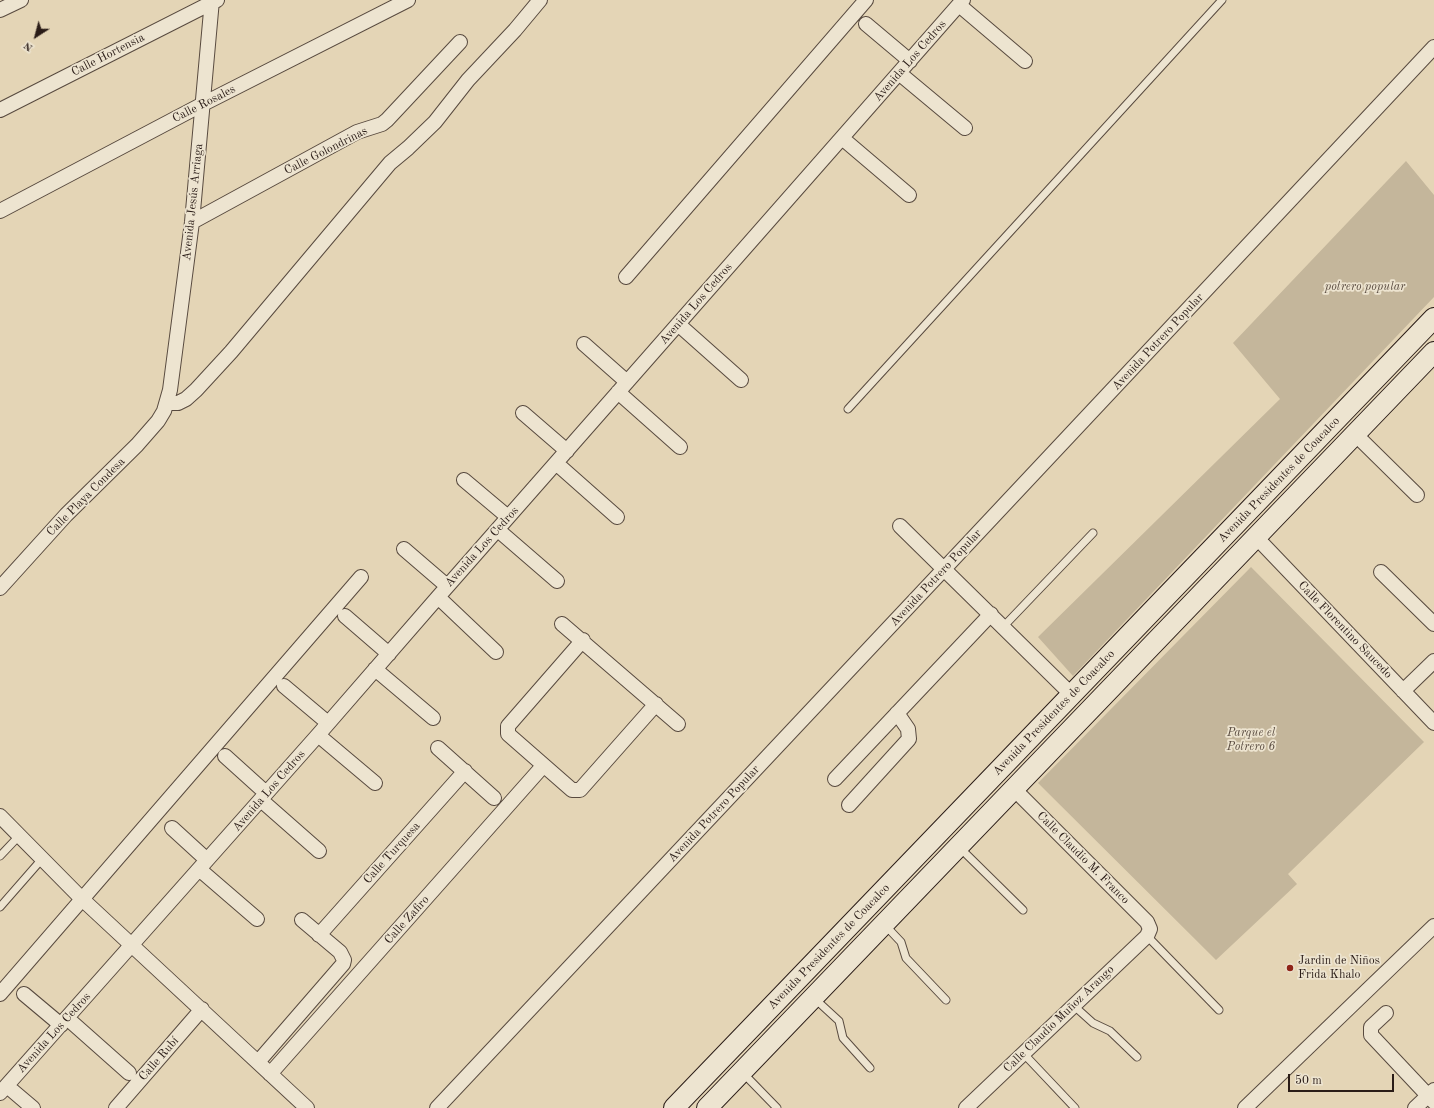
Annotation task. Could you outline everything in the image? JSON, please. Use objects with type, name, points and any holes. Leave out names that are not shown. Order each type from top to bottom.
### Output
[{"type":"street","points":[[0,10],[20,0]]},
{"type":"street","name":"Calle Rosales","points":[[0,211],[203,104],[408,0]]},
{"type":"street","points":[[167,402],[178,403],[186,400],[196,390],[231,352],[390,163],[435,122],[468,80],[515,30],[540,0]]},
{"type":"street","points":[[626,277],[866,0]]},
{"type":"street","name":"Avenida Jesús Arriaga","points":[[167,402],[170,390],[192,222],[214,1]]},
{"type":"street","name":"Calle Hortensia","points":[[0,110],[214,1]]},
{"type":"street","points":[[961,2],[1025,61]]},
{"type":"street","name":"Avenida Los Cedros","points":[[2,1091],[318,735],[447,586],[498,530],[961,2]]},
{"type":"street","points":[[866,24],[910,61]]},
{"type":"street","name":"Calle Golondrinas","points":[[192,222],[357,132],[385,122],[460,42]]},
{"type":"street","name":"Avenida Potrero Popular","points":[[437,1108],[1434,47]]},
{"type":"street","points":[[899,73],[965,128]]},
{"type":"street","points":[[842,138],[909,195]]},
{"type":"street","name":"Avenida Presidentes de Coacalco","points":[[674,1108],[1434,318]]},
{"type":"street","points":[[678,324],[741,380]]},
{"type":"street","points":[[584,344],[680,447]]},
{"type":"street","name":"Avenida Presidentes de Coacalco","points":[[708,1108],[1434,352]]},
{"type":"street","points":[[1370,384],[1388,400]]},
{"type":"street","name":"Calle Playa Condesa","points":[[0,588],[66,515],[137,445],[158,421],[167,402]]},
{"type":"street","points":[[523,413],[567,451]]},
{"type":"street","points":[[1355,434],[1417,495]]},
{"type":"street","points":[[556,463],[617,517]]},
{"type":"street","points":[[464,480],[508,518]]},
{"type":"street","points":[[900,526],[1072,695]]},
{"type":"street","points":[[498,530],[557,581]]},
{"type":"street","name":"Calle Florentino Saucedo","points":[[1256,537],[1434,723]]},
{"type":"street","points":[[404,549],[447,586]]},
{"type":"street","points":[[1381,572],[1434,624]]},
{"type":"street","points":[[0,994],[361,577]]},
{"type":"street","points":[[438,597],[496,652]]},
{"type":"street","points":[[835,779],[991,614]]},
{"type":"street","points":[[345,616],[389,654]]},
{"type":"street","points":[[562,624],[583,640],[678,724]]},
{"type":"street","points":[[1130,634],[1147,650]]},
{"type":"street","points":[[583,640],[508,726],[508,734],[543,766],[572,790],[580,790],[656,704]]},
{"type":"street","points":[[1403,691],[1434,661]]},
{"type":"street","points":[[375,669],[433,718]]},
{"type":"street","points":[[284,686],[328,723]]},
{"type":"street","points":[[850,805],[909,739],[908,729],[897,713]]},
{"type":"street","points":[[318,735],[375,783]]},
{"type":"street","points":[[438,748],[494,798]]},
{"type":"street","points":[[225,756],[319,851]]},
{"type":"street","name":"Calle Zafiro","points":[[270,1074],[543,766]]},
{"type":"street","name":"Calle Turquesa","points":[[319,935],[464,771]]},
{"type":"street","name":"Calle Claudio M. Franco","points":[[1014,789],[1147,922],[1148,933]]},
{"type":"street","points":[[0,816],[82,899],[307,1108]]},
{"type":"street","points":[[172,828],[203,865],[257,919]]},
{"type":"street","points":[[258,1062],[343,964],[344,960],[340,952],[302,920]]},
{"type":"street","points":[[1245,1108],[1434,926]]},
{"type":"street","name":"Calle Claudio Muñoz Arango","points":[[968,1107],[1148,933]]},
{"type":"street","points":[[24,994],[64,1022],[129,1073]]},
{"type":"street","name":"Calle Rubí","points":[[116,1108],[202,1010]]},
{"type":"street","points":[[1386,1013],[1372,1027],[1371,1035],[1432,1096],[1415,1108]]},
{"type":"street","points":[[2,1091],[33,1108]]},
{"type":"lane","points":[[848,408],[1222,0]]},
{"type":"lane","points":[[1003,627],[1093,534]]},
{"type":"lane","points":[[0,856],[19,836]]},
{"type":"lane","points":[[958,847],[1023,910]]},
{"type":"lane","points":[[0,907],[42,859]]},
{"type":"lane","points":[[884,924],[901,942],[906,958],[946,1000]]},
{"type":"lane","points":[[1148,933],[1219,1010]]},
{"type":"lane","points":[[814,997],[839,1020],[843,1038],[870,1068]]},
{"type":"lane","points":[[1073,1004],[1093,1023],[1110,1030],[1138,1057]]},
{"type":"lane","points":[[1023,1053],[1075,1108]]},
{"type":"lane","points":[[742,1072],[777,1108]]},
{"type":"green space","name":"potrero popular","points":[[1406,161],[1434,195],[1434,297],[1073,676],[1038,637],[1280,399],[1233,343]]},
{"type":"green space","name":"Parque el Potrero 6","points":[[1251,567],[1424,742],[1288,874],[1297,884],[1216,960],[1038,783]]},
{"type":"place","name":"Jardin de Niños Frida Khalo","points":[[1290,968]]}]
